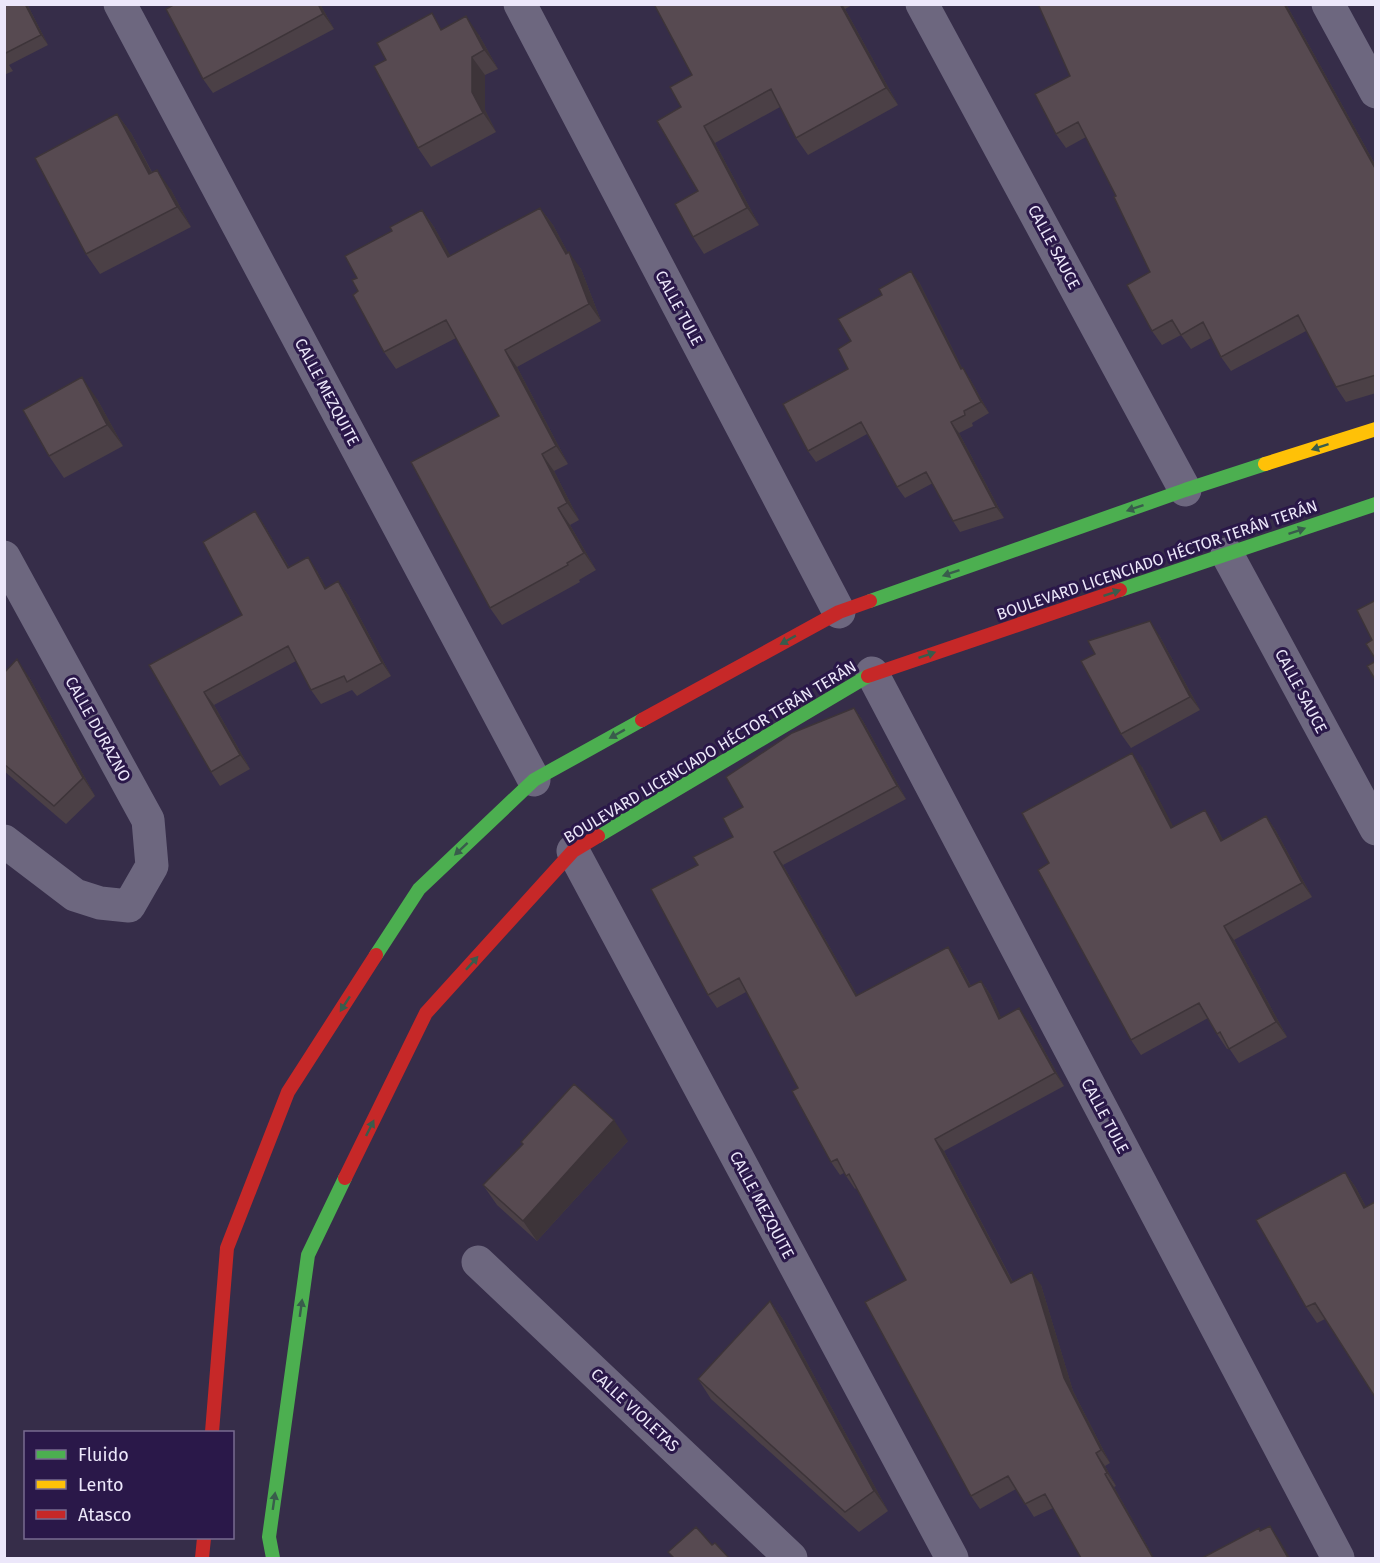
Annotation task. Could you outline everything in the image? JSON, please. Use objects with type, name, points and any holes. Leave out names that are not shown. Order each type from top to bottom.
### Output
[{"type":"main road","points":[[212,1431],[227,1248],[288,1092],[419,889],[534,780],[839,612],[1185,490],[1376,429]]},
{"type":"main road","name":"BOULEVARD LICENCIADO HÉCTOR TERÁN TERÁN","points":[[273,1558],[269,1537],[308,1255],[426,1013],[573,851],[872,673],[1376,504]]},
{"type":"main road","points":[[202,1558],[204,1539]]},
{"type":"street","name":"CALLE MEZQUITE","points":[[120,4],[534,780]]},
{"type":"street","name":"CALLE TULE","points":[[520,4],[839,612]]},
{"type":"street","name":"CALLE SAUCE","points":[[922,4],[1185,490]]},
{"type":"street","points":[[1328,4],[1376,92]]},
{"type":"street","name":"CALLE SAUCE","points":[[1227,554],[1376,829]]},
{"type":"street","name":"CALLE DURAZNO","points":[[4,557],[148,820],[152,866],[129,906],[100,903],[75,894],[4,841]]},
{"type":"street","name":"CALLE TULE","points":[[872,673],[1338,1558]]},
{"type":"street","name":"CALLE MEZQUITE","points":[[573,851],[952,1558]]},
{"type":"street","name":"CALLE VIOLETAS","points":[[478,1262],[791,1558]]},
{"type":"building","points":[[4,4],[25,4],[41,35],[4,54]]},
{"type":"building","points":[[175,4],[318,4],[323,14],[203,79],[166,9]]},
{"type":"building","points":[[654,4],[840,4],[886,88],[796,138],[771,89],[704,126],[747,208],[693,237],[675,204],[698,191],[657,121],[681,107],[670,87],[692,75]]},
{"type":"building","points":[[1038,4],[1284,4],[1376,170],[1376,375],[1336,387],[1298,315],[1221,357],[1203,322],[1181,335],[1172,320],[1152,331],[1127,285],[1150,272],[1114,197],[1116,196],[1078,122],[1056,134],[1035,94],[1070,76]]},
{"type":"building","points":[[432,13],[441,30],[466,16],[484,50],[472,57],[472,92],[483,113],[418,148],[374,66],[386,60],[377,43]]},
{"type":"building","points":[[117,114],[149,174],[157,170],[177,207],[86,254],[35,158]]},
{"type":"building","points":[[540,208],[566,254],[569,252],[589,304],[505,350],[556,446],[542,454],[567,503],[558,508],[584,553],[567,563],[568,565],[490,608],[411,462],[499,416],[446,320],[384,352],[353,295],[358,291],[352,280],[357,278],[345,256],[392,231],[390,227],[422,210],[448,257]]},
{"type":"building","points":[[911,271],[961,369],[963,368],[981,402],[964,411],[965,415],[951,422],[996,507],[953,521],[926,472],[897,487],[861,422],[808,451],[783,404],[848,369],[838,349],[851,341],[838,319],[882,295],[879,289]]},
{"type":"building","points":[[82,377],[107,425],[49,456],[23,410]]},
{"type":"building","points":[[255,511],[288,568],[308,557],[325,589],[338,581],[382,663],[347,682],[344,676],[311,690],[288,646],[204,692],[240,755],[211,772],[149,665],[242,615],[203,542]]},
{"type":"building","points":[[1376,600],[1376,660],[1366,644],[1372,640],[1357,610]]},
{"type":"building","points":[[1150,621],[1190,697],[1121,734],[1081,661],[1095,654],[1088,641]]},
{"type":"building","points":[[17,659],[83,778],[54,806],[4,764],[4,673]]},
{"type":"building","points":[[1376,661],[1376,681],[1367,666]]},
{"type":"building","points":[[854,708],[897,786],[774,852],[856,996],[948,947],[969,987],[981,981],[999,1019],[1019,1008],[1055,1073],[935,1139],[1011,1283],[1032,1272],[1064,1378],[1101,1450],[1096,1453],[1107,1473],[1105,1474],[1153,1558],[1081,1558],[1045,1494],[1025,1504],[1008,1476],[971,1496],[865,1302],[906,1280],[849,1174],[846,1176],[837,1159],[831,1162],[792,1091],[798,1088],[739,978],[708,995],[651,889],[698,865],[693,857],[733,837],[723,818],[743,807],[726,777],[792,733]]},
{"type":"building","points":[[1132,753],[1171,828],[1205,810],[1221,841],[1266,816],[1302,883],[1224,926],[1276,1022],[1229,1049],[1220,1032],[1217,1034],[1199,1003],[1131,1040],[1038,870],[1049,863],[1022,813]]},
{"type":"building","points":[[574,1084],[614,1120],[523,1221],[483,1185],[523,1144],[521,1142]]},
{"type":"building","points":[[1345,1172],[1364,1208],[1376,1203],[1375,1397],[1315,1303],[1306,1307],[1256,1220]]},
{"type":"building","points":[[770,1301],[874,1491],[845,1512],[698,1379]]},
{"type":"building","points":[[1270,1526],[1288,1558],[1202,1558],[1259,1528],[1260,1531]]},
{"type":"building","points":[[696,1527],[712,1545],[715,1543],[729,1558],[674,1558],[668,1552]]},
{"type":"traffic: fast","points":[[870,601],[1265,464]]},
{"type":"traffic: fast","points":[[1120,590],[1376,504]]},
{"type":"traffic: fast","points":[[598,836],[868,676]]},
{"type":"traffic: fast","points":[[376,955],[419,889],[534,780],[642,720]]},
{"type":"traffic: fast","points":[[273,1558],[269,1537],[308,1255],[345,1178]]},
{"type":"traffic: slow","points":[[1265,464],[1376,429]]},
{"type":"traffic: jam","points":[[868,676],[1120,590]]},
{"type":"traffic: jam","points":[[642,720],[839,612],[870,601]]},
{"type":"traffic: jam","points":[[345,1178],[426,1013],[573,851],[598,836]]},
{"type":"traffic: jam","points":[[212,1431],[227,1248],[288,1092],[376,955]]},
{"type":"traffic: jam","points":[[202,1558],[204,1539]]}]
